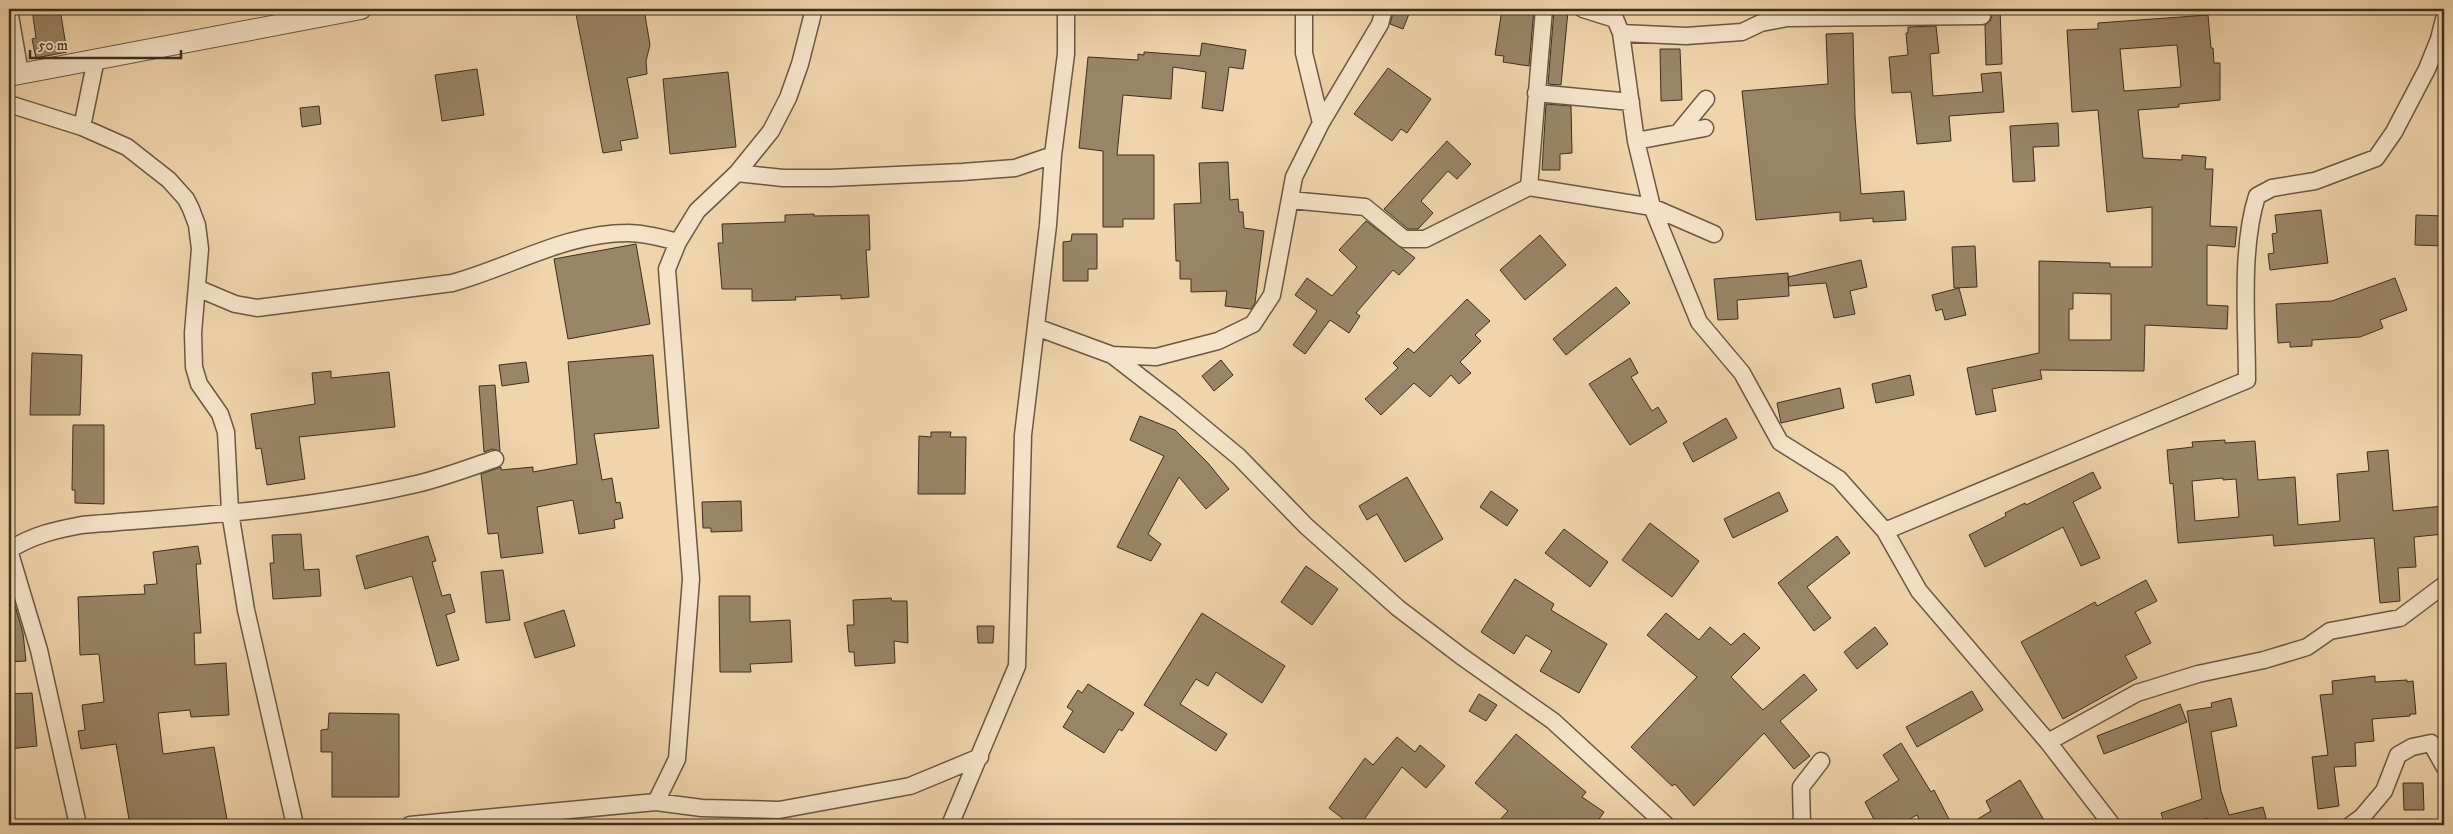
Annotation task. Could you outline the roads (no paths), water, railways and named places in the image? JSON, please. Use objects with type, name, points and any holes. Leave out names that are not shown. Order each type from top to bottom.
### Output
[{"type":"street","points":[[9,10],[14,75],[361,9]]},
{"type":"street","points":[[656,802],[677,759],[691,579],[667,269],[678,242],[696,211],[737,173],[771,131],[788,98],[800,64],[814,9]]},
{"type":"street","points":[[950,825],[980,757],[1016,666],[1023,435],[1048,225],[1053,155],[1066,54],[1066,9]]},
{"type":"street","points":[[1304,9],[1304,53],[1321,123]]},
{"type":"street","points":[[1036,327],[1112,355],[1156,357],[1218,341],[1253,324],[1272,295],[1294,178],[1321,123],[1380,24],[1384,9]]},
{"type":"street","points":[[1529,187],[1544,9]]},
{"type":"street","points":[[1582,9],[1616,20],[1686,36],[1742,32],[1761,23],[1787,18],[1982,16]]},
{"type":"street","points":[[1885,531],[2247,380],[2247,280],[2250,217],[2257,196],[2272,188],[2315,181],[2376,158],[2394,132],[2427,69],[2440,40],[2444,19]]},
{"type":"street","points":[[1616,20],[1636,141],[1652,207],[1699,322],[1742,373],[1780,442],[1839,479],[1885,531],[1920,591],[2048,742],[2112,825]]},
{"type":"street","points":[[82,127],[96,59]]},
{"type":"street","points":[[1536,93],[1631,102]]},
{"type":"street","points":[[1678,133],[1706,99]]},
{"type":"street","points":[[9,104],[82,127],[127,147],[169,180],[186,198],[197,225],[200,249],[193,332],[194,368],[199,384],[220,414],[226,432],[230,512],[246,610],[295,825]]},
{"type":"street","points":[[1636,141],[1706,128]]},
{"type":"street","points":[[737,173],[783,178],[830,178],[1006,169],[1031,164],[1053,155]]},
{"type":"street","points":[[1290,200],[1365,207],[1404,239],[1425,239],[1529,187],[1652,207],[1714,234]]},
{"type":"street","points":[[197,288],[245,307],[257,308],[452,283],[476,276],[550,246],[583,238],[628,233],[678,242]]},
{"type":"street","points":[[1112,355],[1239,457],[1306,526],[1398,608],[1461,656],[1553,721],[1666,825]]},
{"type":"street","points":[[78,825],[39,650],[9,550],[24,540],[52,530],[82,525],[230,512],[332,499],[412,485],[495,459]]},
{"type":"street","points":[[2048,742],[2137,693],[2198,674],[2264,660],[2307,647],[2330,630],[2400,618],[2444,585]]},
{"type":"street","points":[[2352,825],[2362,817],[2384,791],[2398,755],[2412,747],[2431,743],[2444,766]]},
{"type":"street","points":[[410,825],[656,802],[702,808],[779,810],[910,786],[980,757]]},
{"type":"street","points":[[1802,825],[1801,787],[1821,761]]}]
